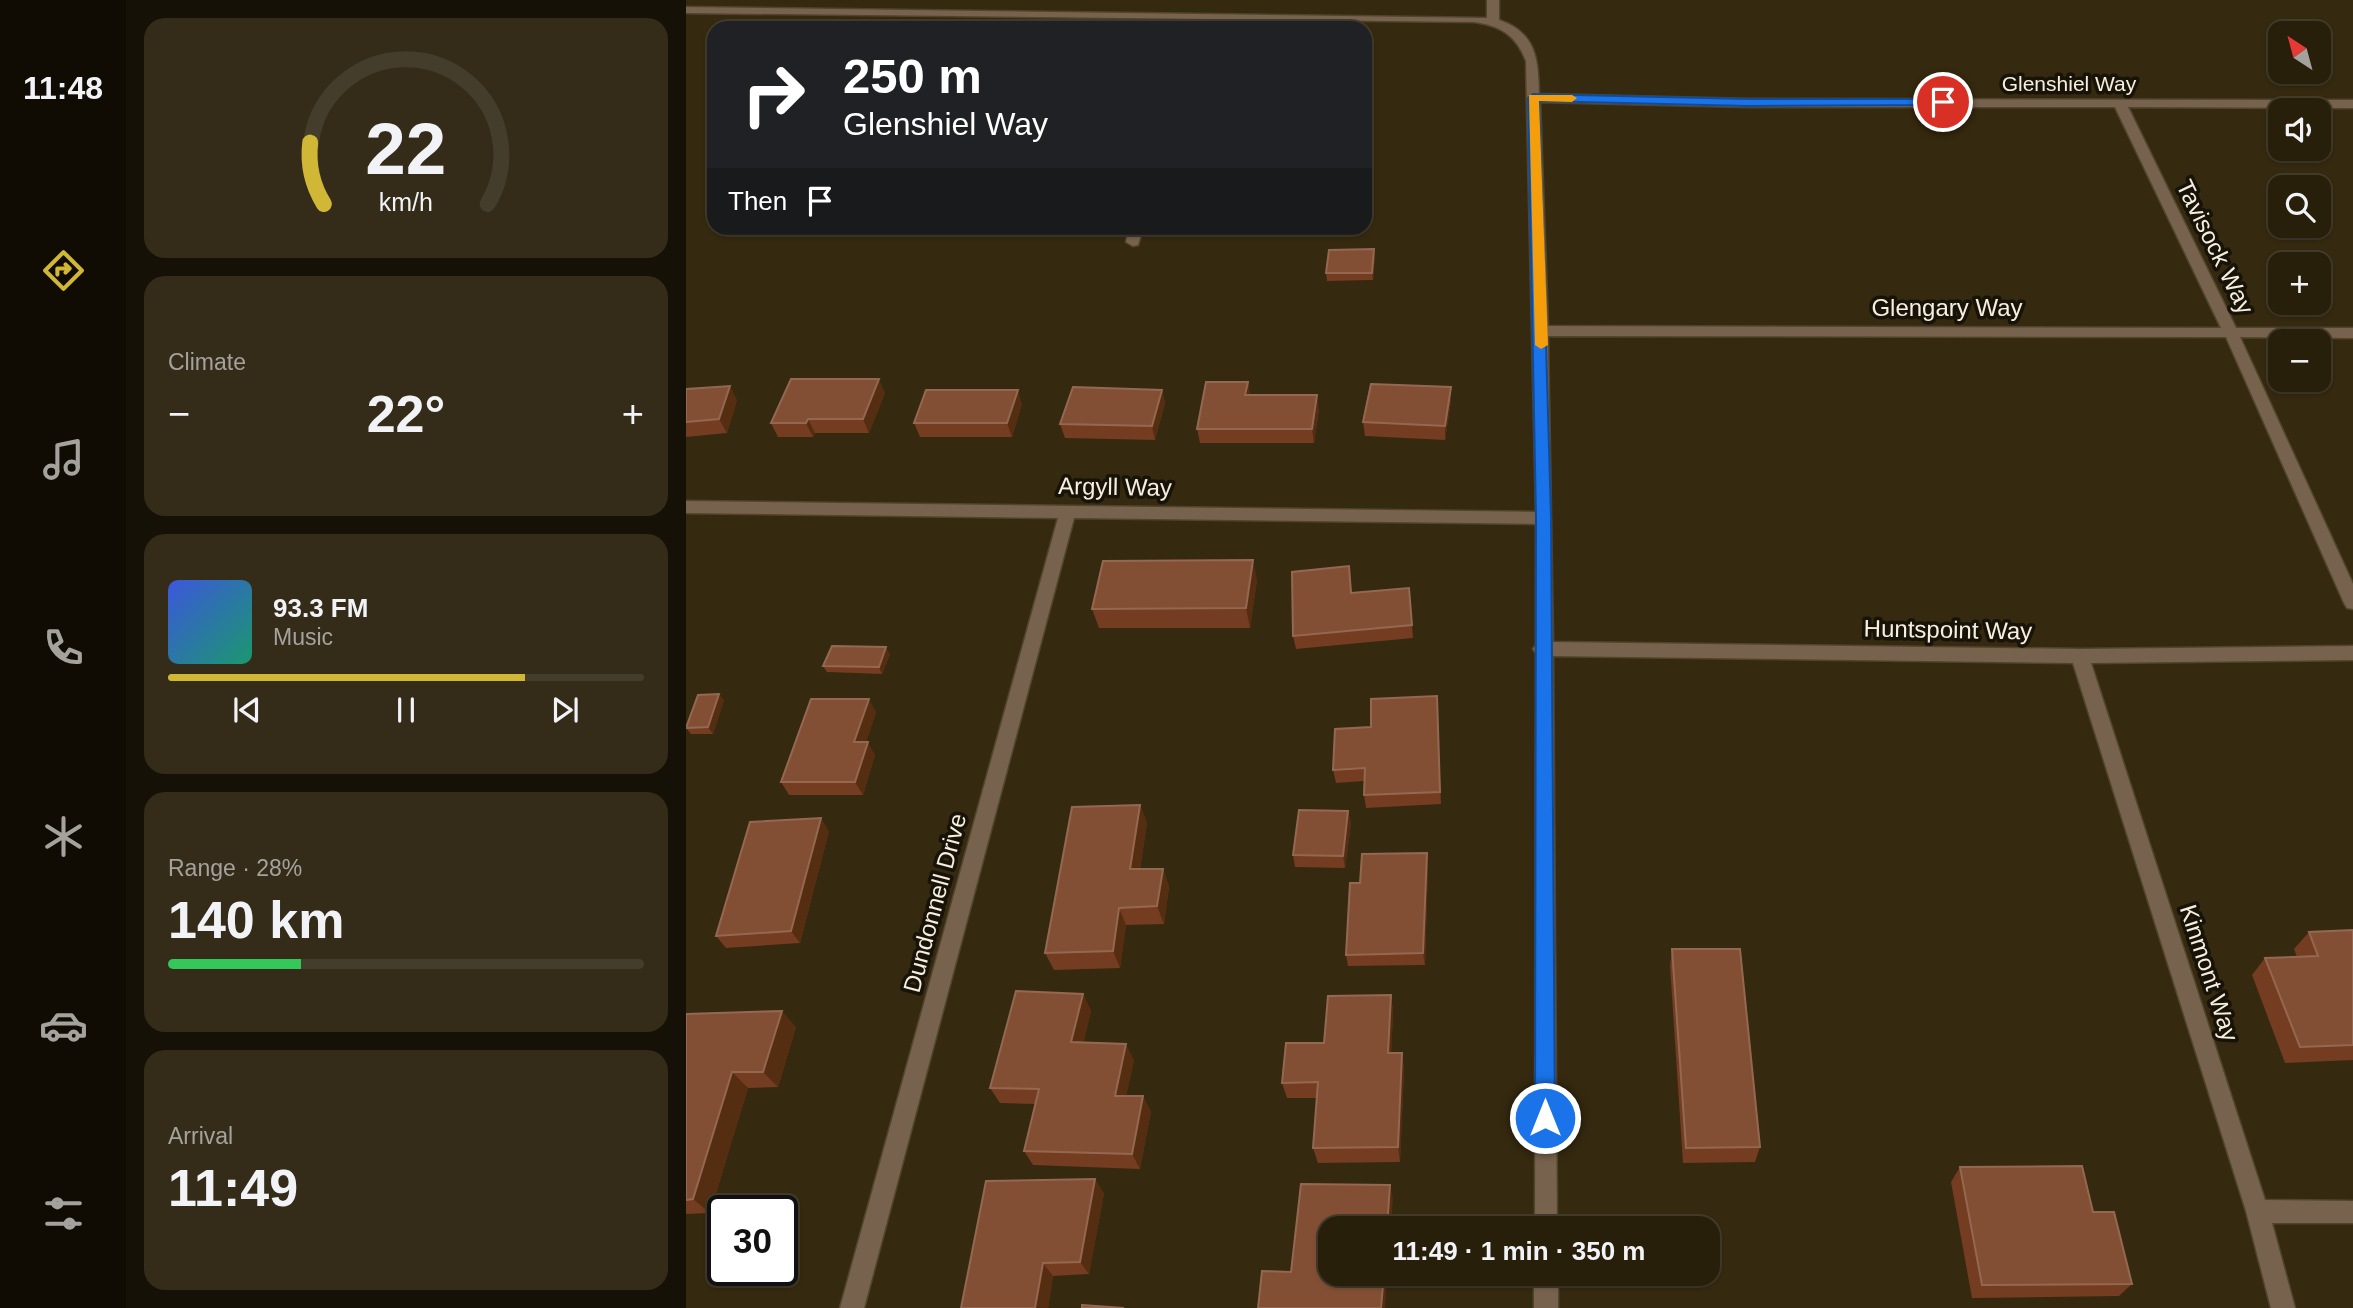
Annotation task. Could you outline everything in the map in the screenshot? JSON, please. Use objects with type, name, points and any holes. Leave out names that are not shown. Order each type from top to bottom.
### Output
[{"type":"street","points":[[1493,0],[1493,23]]},
{"type":"street","points":[[686,10],[1474,19],[1513,30],[1526,42],[1531,61],[1533,98],[1541,331],[1546,1216]]},
{"type":"street","points":[[1191,21],[1193,15]]},
{"type":"street","name":"Glenshiel Way","points":[[1533,98],[1748,103],[2353,104]]},
{"type":"street","name":"Tavisock Way","points":[[2120,104],[2231,332],[2353,603]]},
{"type":"street","name":"Glengary Way","points":[[1541,331],[2353,333]]},
{"type":"street","name":"Argyll Way","points":[[686,507],[1544,518]]},
{"type":"street","name":"Dundonnell Drive","points":[[852,1308],[1068,511]]},
{"type":"street","name":"Huntspoint Way","points":[[1542,649],[2080,656],[2353,653]]},
{"type":"street","name":"Kinmont Way","points":[[2080,656],[2258,1211],[2283,1308]]},
{"type":"street","points":[[2258,1211],[2353,1212]]},
{"type":"street","points":[[1546,1286],[1546,1308]]},
{"type":"building","points":[[1374,249],[1372,273],[1326,273],[1329,250]]},
{"type":"building","points":[[791,379],[879,379],[863,419],[808,419],[806,423],[771,423]]},
{"type":"building","points":[[1206,382],[1248,382],[1245,395],[1317,395],[1312,429],[1197,429]]},
{"type":"building","points":[[1371,384],[1451,387],[1445,426],[1363,422]]},
{"type":"building","points":[[730,386],[719,419],[686,422],[686,389]]},
{"type":"building","points":[[1073,387],[1162,390],[1152,426],[1060,424]]},
{"type":"building","points":[[926,390],[1018,390],[1007,423],[914,423]]},
{"type":"building","points":[[1253,560],[1246,608],[1092,609],[1103,561]]},
{"type":"building","points":[[1349,566],[1351,593],[1409,588],[1412,625],[1293,636],[1292,572]]},
{"type":"building","points":[[832,646],[886,647],[879,667],[823,666]]},
{"type":"building","points":[[719,694],[708,727],[686,728],[698,695]]},
{"type":"building","points":[[1437,696],[1440,792],[1364,795],[1365,768],[1333,770],[1335,729],[1371,727],[1371,699]]},
{"type":"building","points":[[811,699],[869,699],[854,742],[868,742],[855,782],[781,782]]},
{"type":"building","points":[[1140,805],[1130,869],[1163,869],[1157,906],[1119,908],[1113,951],[1045,953],[1072,807]]},
{"type":"building","points":[[1299,810],[1348,811],[1343,856],[1293,855]]},
{"type":"building","points":[[821,818],[791,931],[716,936],[750,822]]},
{"type":"building","points":[[1427,853],[1423,953],[1346,955],[1350,883],[1360,883],[1362,854]]},
{"type":"building","points":[[2353,930],[2353,1045],[2300,1047],[2265,958],[2318,956],[2309,932]]},
{"type":"building","points":[[1672,949],[1740,949],[1760,1147],[1686,1148]]},
{"type":"building","points":[[1016,991],[1083,994],[1071,1042],[1126,1044],[1115,1096],[1143,1096],[1132,1154],[1024,1151],[1039,1089],[990,1088]]},
{"type":"building","points":[[1391,995],[1388,1053],[1402,1053],[1398,1147],[1313,1148],[1318,1082],[1282,1083],[1286,1043],[1324,1043],[1328,996]]},
{"type":"building","points":[[782,1011],[763,1072],[732,1072],[693,1199],[686,1200],[686,1014]]},
{"type":"building","points":[[2082,1166],[2093,1212],[2114,1212],[2132,1284],[1982,1285],[1960,1167]]},
{"type":"building","points":[[1095,1179],[1080,1262],[1043,1263],[1035,1308],[961,1308],[986,1181]]},
{"type":"building","points":[[1301,1184],[1390,1185],[1388,1216],[1318,1216],[1318,1286],[1383,1286],[1381,1308],[1258,1308],[1262,1271],[1291,1272]]},
{"type":"building","points":[[1082,1305],[1124,1308],[1082,1308]]},
{"type":"slow traffic","points":[[1541,345],[1533,98],[1572,98]]},
{"type":"route","points":[[1545,1118],[1542,649],[1544,518],[1533,98],[1748,103],[1943,102]]}]
